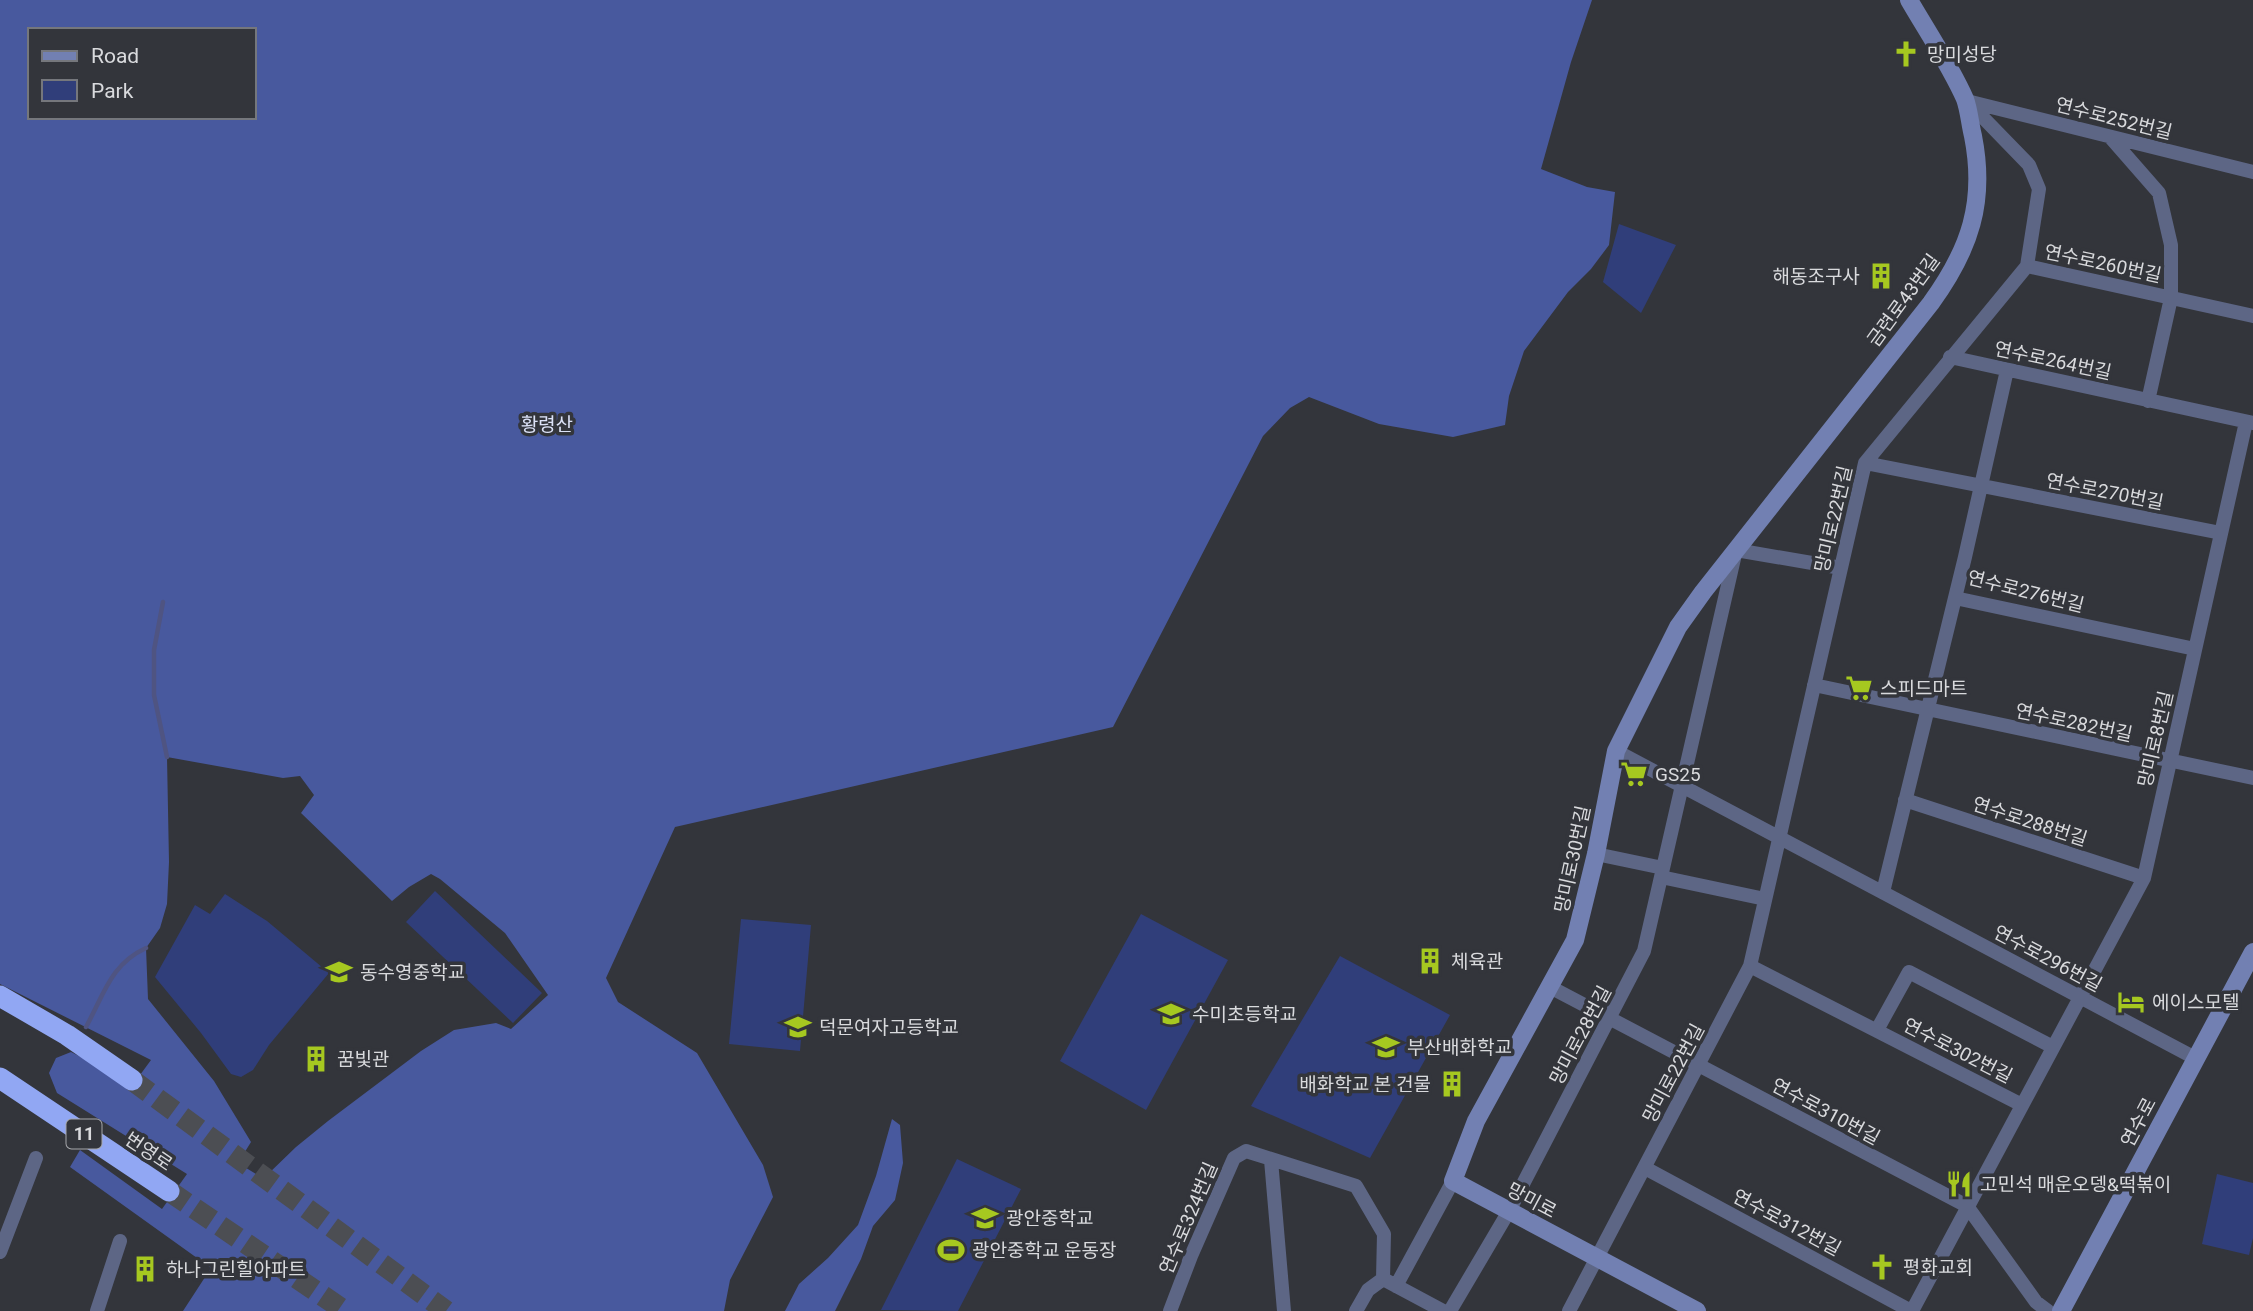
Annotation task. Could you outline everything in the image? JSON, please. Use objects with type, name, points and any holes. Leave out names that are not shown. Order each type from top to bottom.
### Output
[{"type":"highway","points":[[0,996],[67,1035],[132,1080]]},
{"type":"highway","name":"번영로","points":[[0,1078],[169,1191]]},
{"type":"street","name":"금련로43번길","points":[[1736,550],[1948,279],[1970,232],[1977,201],[1979,166],[1966,100],[1909,0]]},
{"type":"street","name":"연수로252번길","points":[[1966,100],[2253,172]]},
{"type":"street","points":[[1966,100],[2029,165],[2039,189],[2027,266]]},
{"type":"street","name":"연수로260번길","points":[[2109,136],[2159,193],[2171,245],[2171,298]]},
{"type":"street","name":"연수로260번길","points":[[2027,266],[2253,316]]},
{"type":"street","name":"망미로22번길","points":[[1569,1311],[1750,966],[1865,463],[2027,266]]},
{"type":"street","points":[[2148,401],[2171,298]]},
{"type":"street","name":"연수로264번길","points":[[1950,357],[2250,423]]},
{"type":"street","points":[[1981,486],[2007,370]]},
{"type":"street","name":"망미로8번길","points":[[1912,1311],[2144,878],[2221,533],[2250,423]]},
{"type":"street","name":"연수로270번길","points":[[1865,463],[2221,533]]},
{"type":"street","name":"연수로276번길","points":[[1981,486],[1955,598],[2195,649]]},
{"type":"street","points":[[1736,550],[1841,568]]},
{"type":"street","name":"망미로30번길","points":[[1453,1181],[1476,1121],[1575,940],[1616,751],[1678,627],[1736,550]]},
{"type":"street","name":"망미로28번길","points":[[1450,1311],[1509,1211],[1644,951],[1736,550]]},
{"type":"street","points":[[1883,892],[1955,598]]},
{"type":"street","name":"연수로282번길","points":[[1814,685],[2253,778]]},
{"type":"street","name":"연수로296번길","points":[[1616,751],[2196,1058]]},
{"type":"street","name":"연수로288번길","points":[[1905,800],[2144,878]]},
{"type":"street","points":[[1595,854],[1765,899]]},
{"type":"street","name":"연수로","points":[[2061,1311],[2253,953]]},
{"type":"street","name":"연수로302번길","points":[[1750,966],[2022,1105]]},
{"type":"street","name":"연수로302번길","points":[[1877,1030],[1909,972],[2053,1047]]},
{"type":"street","name":"연수로310번길","points":[[1550,987],[1967,1206],[2036,1303],[2048,1311]]},
{"type":"street","name":"연수로324번길","points":[[1170,1311],[1234,1158],[1245,1151],[1356,1186],[1384,1234],[1390,1282]]},
{"type":"street","points":[[0,1252],[36,1158]]},
{"type":"street","points":[[1270,1160],[1284,1311]]},
{"type":"street","name":"연수로312번길","points":[[1645,1168],[1912,1311]]},
{"type":"street","points":[[1356,1311],[1368,1290],[1390,1282],[1453,1181]]},
{"type":"street","name":"망미로","points":[[1453,1181],[1697,1311]]},
{"type":"street","points":[[97,1311],[120,1241]]},
{"type":"street","points":[[1390,1282],[1443,1311]]},
{"type":"green space","name":"황령산","points":[[0,0],[1592,0],[1571,62],[1541,169],[1587,187],[1615,192],[1609,245],[1591,269],[1568,292],[1524,351],[1509,396],[1505,425],[1453,437],[1379,424],[1309,397],[1290,408],[1263,436],[1113,727],[675,827],[606,978],[618,1002],[697,1053],[763,1165],[773,1197],[730,1280],[724,1311],[183,1311],[211,1268],[70,1167],[80,1150],[162,1209],[187,1174],[57,1093],[49,1073],[56,1058],[71,1052],[95,1064],[129,1090],[151,1060],[0,984]],"holes":[[[167,757],[283,778],[300,776],[314,795],[301,813],[392,901],[431,874],[440,879],[505,933],[548,995],[511,1029],[496,1023],[454,1030],[421,1051],[328,1121],[266,1176],[256,1174],[238,1163],[251,1142],[214,1081],[148,999],[146,948],[160,928],[167,904]]]},
{"type":"green space","points":[[1619,224],[1676,245],[1641,313],[1603,282]]},
{"type":"green space","points":[[435,891],[542,993],[513,1023],[406,922]]},
{"type":"green space","points":[[225,894],[267,921],[329,973],[269,1045],[253,1070],[241,1077],[231,1074],[155,977],[195,905],[210,914]]},
{"type":"green space","points":[[1141,914],[1228,960],[1146,1110],[1060,1061]]},
{"type":"green space","points":[[741,919],[811,925],[800,1051],[729,1044]]},
{"type":"green space","points":[[1340,956],[1450,1015],[1370,1158],[1251,1106]]},
{"type":"green space","points":[[892,1119],[900,1125],[903,1163],[895,1200],[873,1226],[861,1259],[835,1311],[785,1311],[799,1284],[828,1258],[858,1225],[876,1176]]},
{"type":"green space","name":"광안중학교 운동장","points":[[957,1159],[1021,1189],[958,1311],[881,1310]]},
{"type":"green space","points":[[2217,1174],[2253,1183],[2253,1238],[2249,1255],[2202,1244]]},
{"type":"waterway","points":[[163,602],[154,650],[154,695],[167,757]]},
{"type":"waterway","points":[[86,1027],[116,971],[124,962],[146,948]]},
{"type":"tunnel","points":[[132,1080],[446,1311]]},
{"type":"tunnel","points":[[169,1191],[345,1311]]},
{"type":"place","name":"망미성당","points":[[1906,54]]},
{"type":"place","name":"해동조구사","points":[[1881,276]]},
{"type":"place","name":"스피드마트","points":[[1859,688]]},
{"type":"place","name":"GS25","points":[[1634,774]]},
{"type":"place","name":"체육관","points":[[1430,961]]},
{"type":"place","name":"동수영중학교","points":[[339,972]]},
{"type":"place","name":"에이스모텔","points":[[2131,1002]]},
{"type":"place","name":"수미초등학교","points":[[1171,1014]]},
{"type":"place","name":"덕문여자고등학교","points":[[798,1027]]},
{"type":"place","name":"부산배화학교","points":[[1386,1047]]},
{"type":"place","name":"꿈빛관","points":[[316,1059]]},
{"type":"place","name":"배화학교 본 건물","points":[[1452,1084]]},
{"type":"place","name":"고민석 매운오뎅&떡볶이","points":[[1959,1184]]},
{"type":"place","name":"광안중학교","points":[[985,1218]]},
{"type":"place","name":"광안중학교 운동장","points":[[951,1250]]},
{"type":"place","name":"평화교회","points":[[1882,1267]]},
{"type":"place","name":"하나그린힐아파트","points":[[145,1269]]}]
